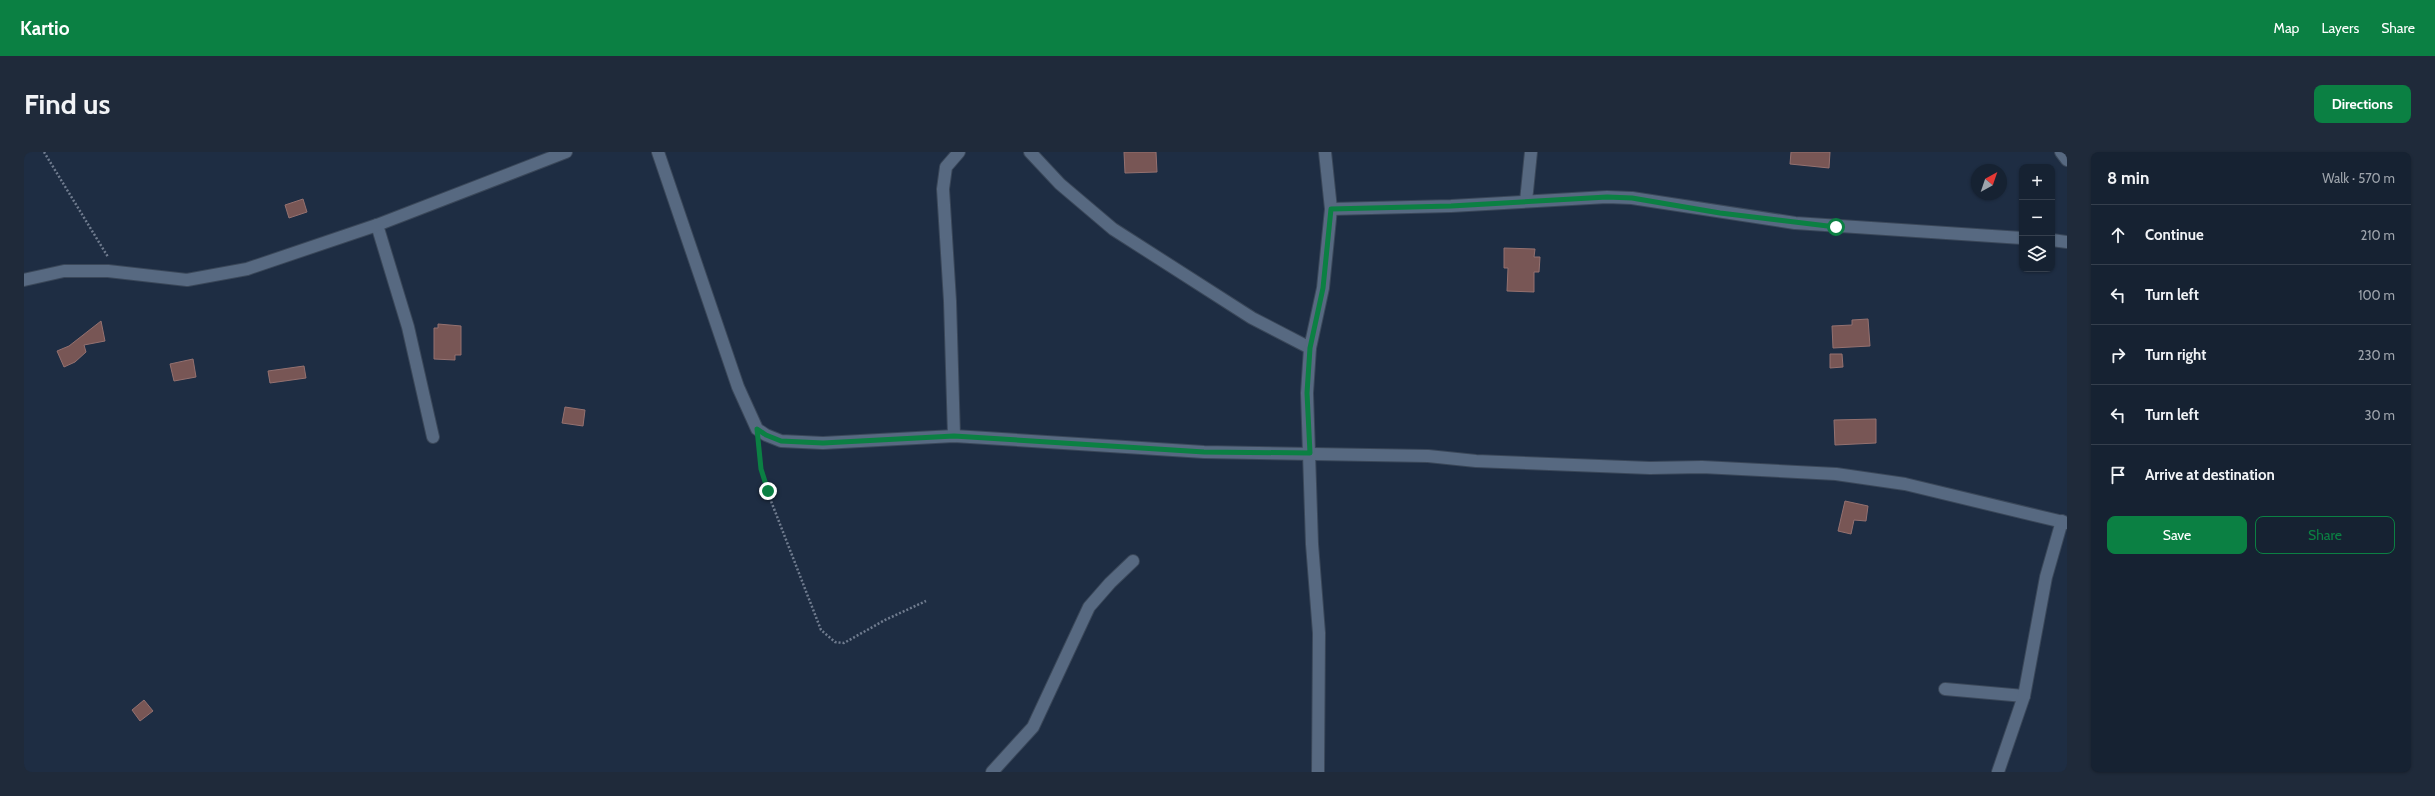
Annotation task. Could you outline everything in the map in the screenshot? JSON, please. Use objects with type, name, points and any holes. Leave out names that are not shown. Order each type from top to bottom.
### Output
[{"type":"street","points":[[24,280],[64,271],[118,272],[187,280],[247,269],[377,225],[566,152]]},
{"type":"street","points":[[658,152],[738,387],[757,429],[766,435],[781,441],[823,443],[954,436],[1204,452],[1428,456],[1476,461],[1650,468],[1702,467],[1836,474],[1906,484],[2064,522],[2046,578],[2024,696],[1998,772]]},
{"type":"street","points":[[954,436],[950,308],[943,189],[946,167],[959,152]]},
{"type":"street","points":[[1030,152],[1060,184],[1113,229],[1252,318],[1310,348]]},
{"type":"street","points":[[1318,772],[1319,633],[1312,544],[1307,393],[1310,348],[1323,288],[1331,209],[1325,152]]},
{"type":"street","points":[[1526,201],[1531,152]]},
{"type":"street","points":[[2061,152],[2067,160]]},
{"type":"street","points":[[1331,209],[1451,206],[1607,197],[1632,198],[1802,224],[2019,238]]},
{"type":"street","points":[[377,225],[408,327],[433,437]]},
{"type":"street","points":[[2055,240],[2067,242]]},
{"type":"street","points":[[992,772],[1033,727],[1089,607],[1110,582],[1133,561]]},
{"type":"street","points":[[1945,689],[2024,696]]},
{"type":"path","points":[[44,152],[118,272]]},
{"type":"path","points":[[757,429],[763,476],[821,630],[826,636],[835,642],[844,643],[885,620],[926,601]]},
{"type":"building","points":[[1124,152],[1156,152],[1157,172],[1125,173]]},
{"type":"building","points":[[1791,152],[1830,152],[1829,168],[1790,164]]},
{"type":"building","points":[[303,199],[307,212],[289,218],[285,205]]},
{"type":"building","points":[[1504,248],[1535,249],[1534,257],[1540,257],[1539,272],[1534,272],[1534,292],[1507,291],[1508,268],[1504,268]]},
{"type":"building","points":[[1868,319],[1870,346],[1833,348],[1832,326],[1852,325],[1852,320]]},
{"type":"building","points":[[101,321],[105,341],[84,345],[86,352],[75,362],[64,367],[57,351],[69,346]]},
{"type":"building","points":[[438,324],[461,326],[461,355],[455,355],[455,360],[434,359],[434,328],[438,328]]},
{"type":"building","points":[[1830,354],[1842,354],[1843,367],[1830,368]]},
{"type":"building","points":[[193,359],[196,377],[174,381],[170,364]]},
{"type":"building","points":[[304,366],[306,378],[270,383],[268,371]]},
{"type":"building","points":[[565,407],[585,410],[583,426],[562,423]]},
{"type":"building","points":[[1876,419],[1876,443],[1835,445],[1834,420]]},
{"type":"building","points":[[1845,501],[1868,506],[1866,521],[1854,520],[1851,534],[1838,531]]},
{"type":"building","points":[[144,700],[153,711],[140,721],[132,710]]},
{"type":"route","points":[[768,491],[761,469],[757,429],[766,435],[781,441],[823,443],[954,436],[1014,438],[1204,452],[1310,453],[1307,393],[1310,348],[1323,288],[1331,209],[1451,206],[1607,197],[1632,198],[1720,213],[1836,227]]}]
